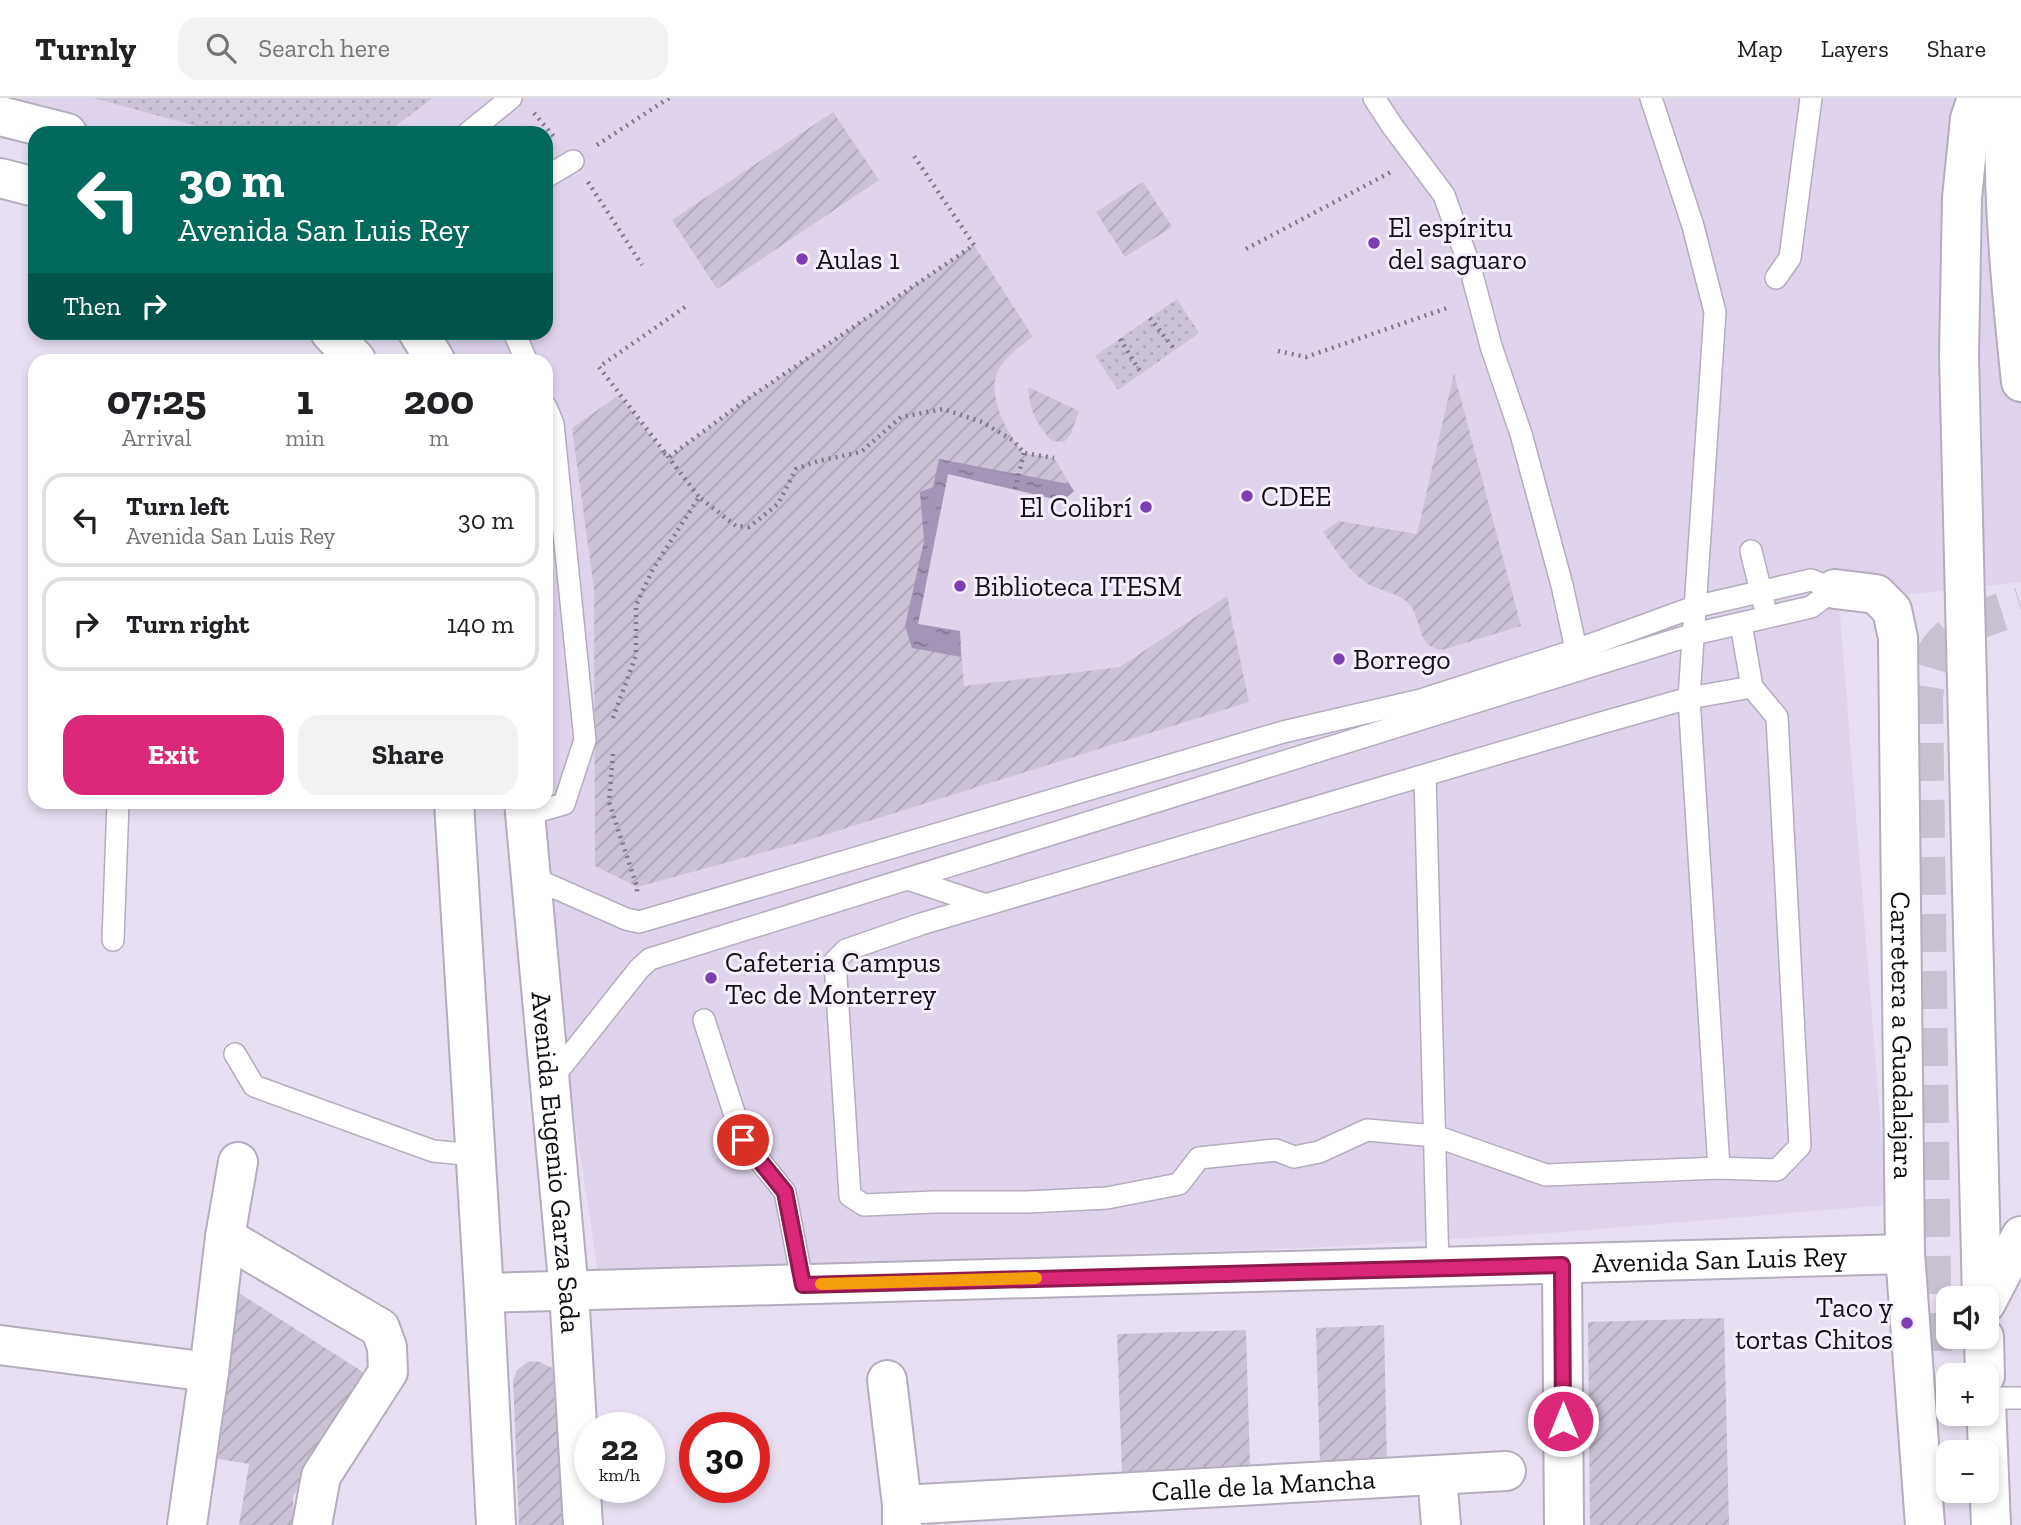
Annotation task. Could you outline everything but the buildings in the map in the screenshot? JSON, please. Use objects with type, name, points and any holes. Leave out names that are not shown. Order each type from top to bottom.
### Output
[{"type":"main road","points":[[1978,98],[1970,119],[1962,198],[1959,355],[1982,1286]]},
{"type":"main road","points":[[2005,98],[2003,145],[2021,382]]},
{"type":"main road","points":[[0,116],[39,126]]},
{"type":"main road","points":[[0,178],[28,185]]},
{"type":"main road","points":[[337,340],[350,354]]},
{"type":"main road","name":"Carretera a Guadalajara","points":[[1835,589],[1876,594],[1892,610],[1898,638],[1905,1254],[1925,1525]]},
{"type":"main road","points":[[454,809],[496,1525]]},
{"type":"main road","name":"Avenida Eugenio Garza Sada","points":[[524,809],[569,1292],[583,1525]]},
{"type":"main road","points":[[187,1525],[225,1237],[238,1162]]},
{"type":"main road","points":[[1995,1286],[2021,1236]]},
{"type":"main road","points":[[225,1237],[380,1328],[387,1347],[388,1372],[321,1476],[312,1525]]},
{"type":"main road","name":"Avenida San Luis Rey","points":[[484,1293],[1905,1254]]},
{"type":"main road","points":[[1562,1265],[1564,1525]]},
{"type":"main road","points":[[0,1345],[209,1372]]},
{"type":"main road","points":[[1919,1446],[1933,1351]]},
{"type":"main road","name":"Calle de la Mancha","points":[[887,1380],[902,1515],[1088,1510],[1437,1475],[1506,1471]]},
{"type":"main road","points":[[1987,1426],[1991,1525]]},
{"type":"main road","points":[[1437,1475],[1441,1525]]},
{"type":"lane","points":[[477,126],[511,98]]},
{"type":"lane","points":[[1374,98],[1444,195],[1470,267],[1491,346],[1521,434],[1562,585],[1579,660]]},
{"type":"lane","points":[[1651,98],[1693,226],[1715,312],[1689,698],[1719,1168]]},
{"type":"lane","points":[[1776,278],[1790,258],[1811,98]]},
{"type":"lane","points":[[553,173],[573,161]]},
{"type":"lane","points":[[553,424],[585,740],[564,804],[553,805]]},
{"type":"lane","points":[[1751,551],[1767,617]]},
{"type":"lane","points":[[549,1081],[650,959],[908,879],[1579,660],[1694,607],[1811,580],[1835,589]]},
{"type":"lane","points":[[531,877],[626,919],[639,922],[1283,732],[1811,607],[1835,589]]},
{"type":"lane","points":[[1741,624],[1752,687],[1777,717],[1800,1146],[1777,1170],[1719,1168],[1546,1175],[1435,1136],[1367,1130],[1319,1152],[1294,1157],[1276,1150],[1199,1158],[1179,1184],[1107,1198],[864,1205],[850,1196],[835,961],[846,950],[921,924],[1689,698],[1752,687]]},
{"type":"lane","points":[[1425,775],[1438,1268]]},
{"type":"lane","points":[[113,940],[118,809]]},
{"type":"lane","points":[[908,879],[986,905]]},
{"type":"lane","points":[[696,905],[705,943]]},
{"type":"lane","points":[[704,1020],[743,1140],[785,1192],[803,1285]]},
{"type":"lane","points":[[235,1054],[254,1086],[433,1151],[475,1156]]},
{"type":"lane","points":[[1999,1399],[2021,1398]]},
{"type":"path","points":[[573,161],[669,98]]},
{"type":"path","points":[[530,108],[545,126]]},
{"type":"path","points":[[553,136],[573,161],[642,265]]},
{"type":"path","points":[[664,453],[669,457],[743,402],[974,244],[915,156]]},
{"type":"path","points":[[1246,249],[1417,158]]},
{"type":"path","points":[[1278,351],[1306,357],[1478,297]]},
{"type":"path","points":[[685,307],[599,367],[699,497],[736,526],[749,527],[778,504],[796,469],[818,461],[861,452],[901,417],[943,409],[982,422],[1013,441],[1024,453],[1054,458]]},
{"type":"path","points":[[1150,318],[1175,350]]},
{"type":"path","points":[[1120,339],[1141,373]]},
{"type":"path","points":[[1015,489],[1024,453]]},
{"type":"path","points":[[610,727],[636,655],[636,605],[653,569],[699,497]]},
{"type":"path","points":[[614,750],[609,802],[637,887],[639,922]]},
{"type":"shaded area","points":[[0,98],[2021,98],[2021,582],[1839,602],[1887,1205],[1551,1233],[1308,1248],[598,1271],[567,1070],[543,852],[546,809],[553,809],[553,354],[444,354],[436,340],[553,340],[553,126],[72,126],[0,107]]},
{"type":"shaded area","points":[[93,98],[433,98],[395,126],[196,126]]},
{"type":"shaded area","points":[[833,112],[879,180],[717,289],[672,220]]},
{"type":"shaded area","points":[[1143,182],[1172,227],[1125,257],[1096,212]]},
{"type":"shaded area","points":[[974,245],[1033,337],[1003,362],[996,377],[996,400],[1004,424],[1023,453],[1054,458],[1074,491],[1063,501],[948,474],[918,624],[960,631],[964,686],[1120,667],[1227,596],[1249,702],[805,841],[637,887],[595,866],[594,589],[572,428],[619,395],[670,457],[743,402]]},
{"type":"shaded area","points":[[1177,299],[1199,333],[1118,390],[1095,356]]},
{"type":"shaded area","points":[[1454,373],[1521,626],[1442,650],[1433,648],[1423,638],[1409,604],[1359,577],[1323,532],[1339,521],[1417,534]]},
{"type":"shaded area","points":[[1028,387],[1079,411],[1071,434],[1064,442],[1052,441],[1038,423],[1030,403]]},
{"type":"shaded area","points":[[239,1293],[363,1372],[293,1497],[294,1525],[239,1525],[249,1464],[218,1459]]},
{"type":"shaded area","points":[[1724,1318],[1729,1525],[1590,1525],[1588,1322]]},
{"type":"shaded area","points":[[1384,1325],[1387,1463],[1320,1465],[1316,1328]]},
{"type":"shaded area","points":[[1246,1330],[1250,1467],[1122,1472],[1117,1334]]},
{"type":"shaded area","points":[[529,1361],[540,1362],[552,1368],[559,1391],[565,1525],[519,1525],[513,1380],[517,1370]]},
{"type":"water","points":[[939,459],[1069,484],[1074,491],[1063,501],[948,474],[918,624],[960,631],[961,657],[912,648],[905,626],[924,541],[920,492],[933,487]]},
{"type":"tunnel","points":[[1933,1351],[1924,697],[1931,664],[1949,638],[1971,624],[2021,606]]},
{"type":"slow traffic","points":[[821,1284],[1036,1278]]},
{"type":"place","name":"El espíritu del saguaro","points":[[1374,243]]},
{"type":"place","name":"Aulas 1","points":[[802,259]]},
{"type":"place","name":"CDEE","points":[[1247,496]]},
{"type":"place","name":"El Colibrí","points":[[1146,507]]},
{"type":"place","name":"Biblioteca ITESM","points":[[960,586]]},
{"type":"place","name":"Borrego","points":[[1339,659]]},
{"type":"place","name":"Cafeteria Campus Tec de Monterrey","points":[[711,978]]},
{"type":"place","name":"Taco y tortas Chitos","points":[[1907,1323]]},
{"type":"route","points":[[743,1140],[785,1192],[803,1285],[1562,1265],[1563,1421]]}]
